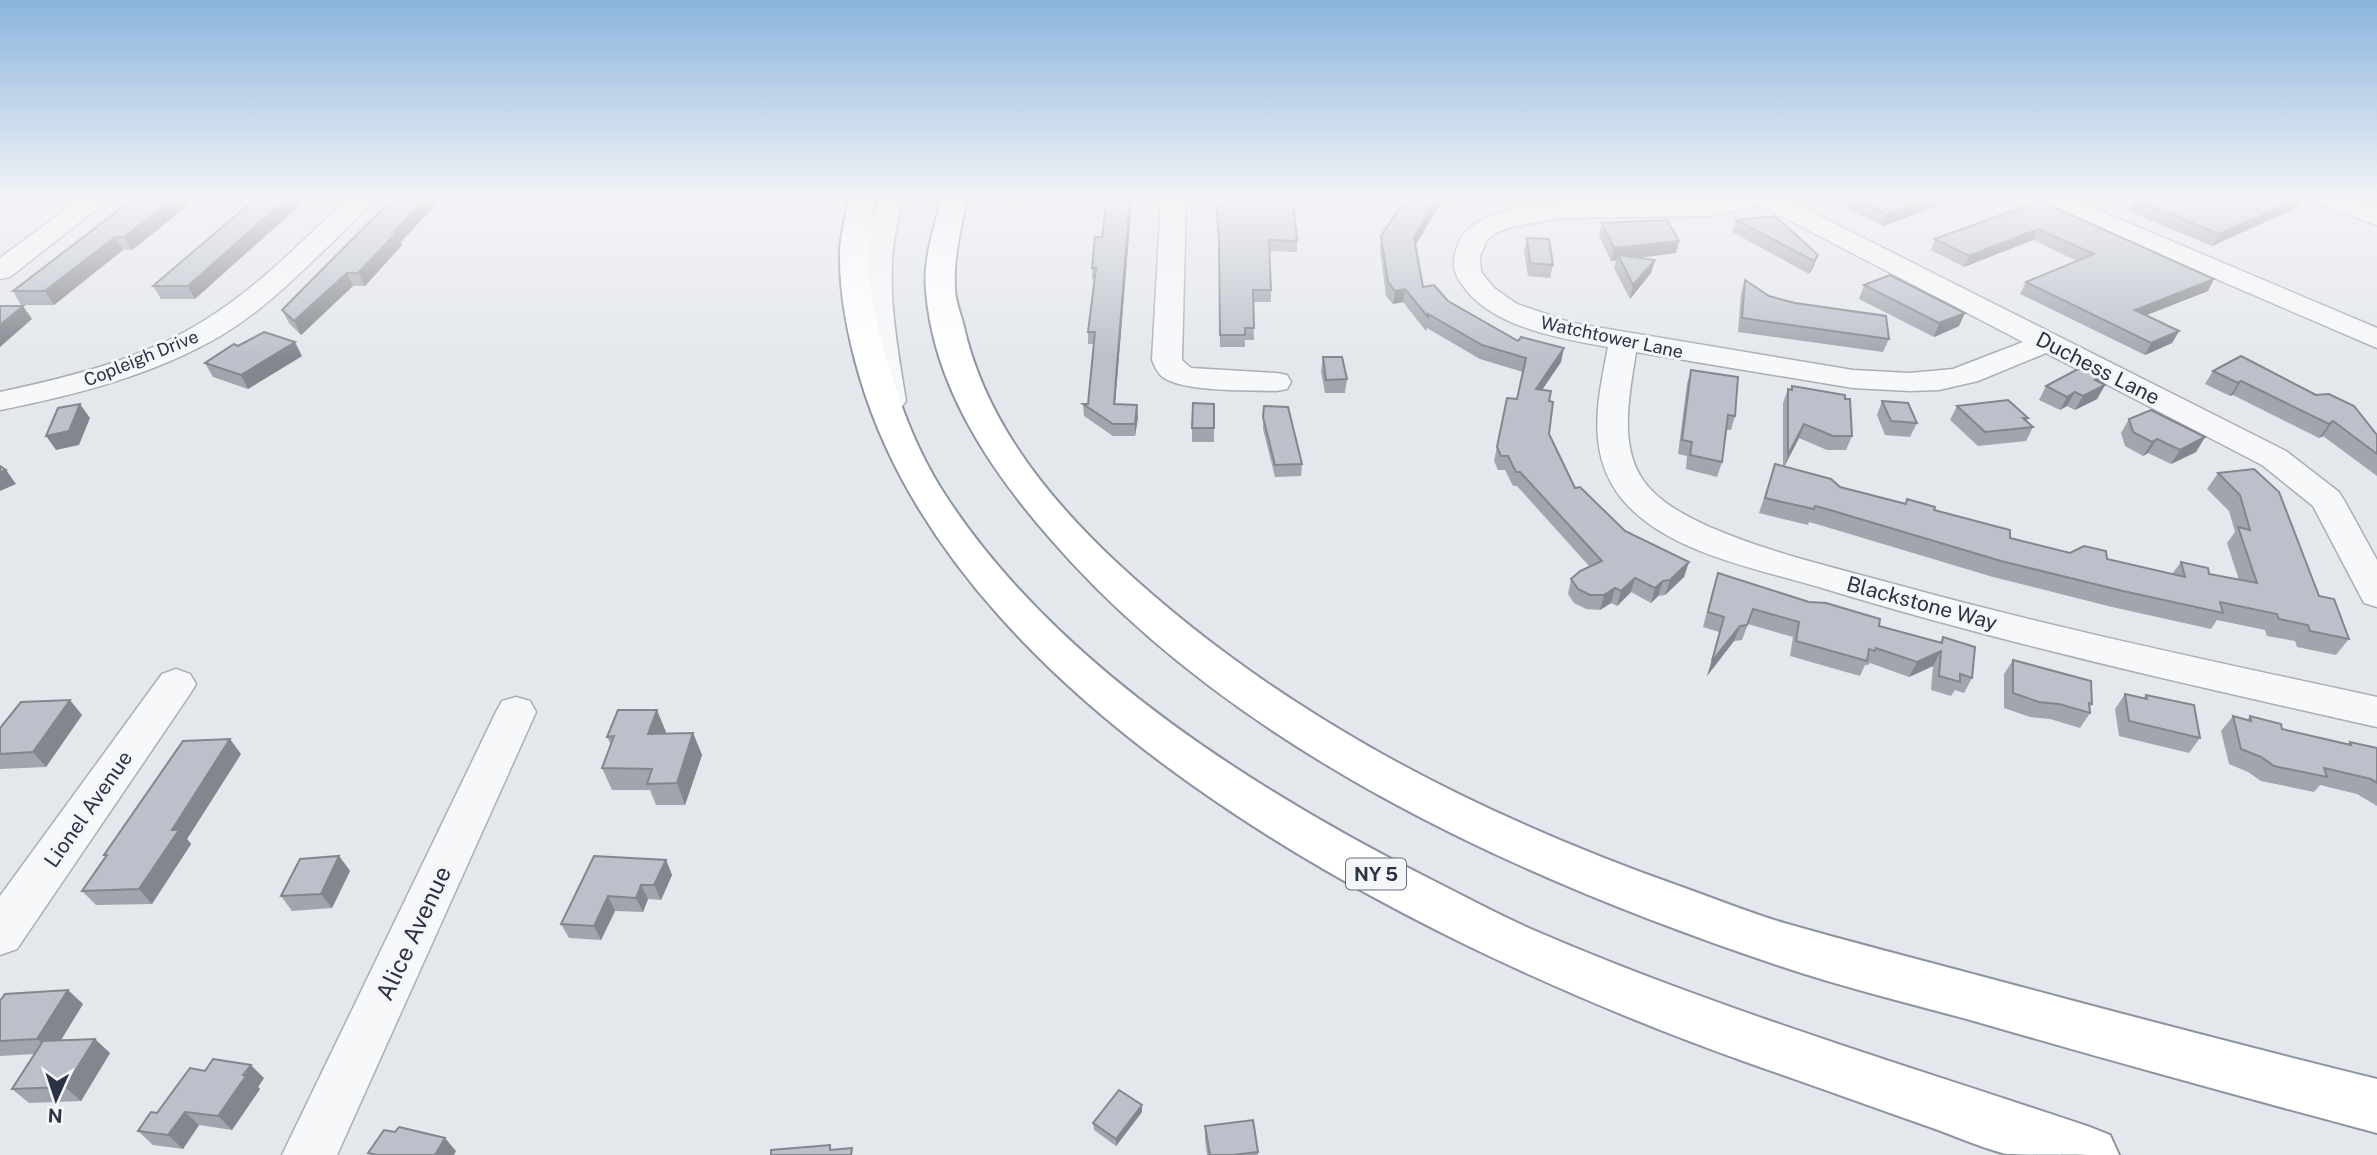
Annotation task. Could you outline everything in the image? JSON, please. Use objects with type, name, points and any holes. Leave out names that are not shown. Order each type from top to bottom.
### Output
[{"type":"highway","name":"NY 5","points":[[854,253],[862,334],[894,430],[929,498],[954,536],[1011,605],[1070,663],[1152,731],[1252,802],[1370,871],[1516,946],[1689,1018],[2090,1155]]},
{"type":"highway","points":[[944,253],[940,288],[955,359],[985,428],[1026,488],[1079,548],[1153,619],[1281,716],[1362,765],[1513,841],[1609,882],[1780,944],[2190,1058],[2377,1106]]},
{"type":"street","points":[[4,265],[21,253]]},
{"type":"street","name":"Copleigh Drive","points":[[0,401],[79,383],[118,370],[208,331],[237,312],[305,253]]},
{"type":"street","points":[[879,253],[876,287],[894,430]]},
{"type":"street","points":[[1171,253],[1167,360],[1172,370],[1184,377],[1276,382]]},
{"type":"street","name":"Watchtower Lane","points":[[1468,253],[1467,273],[1484,294],[1507,310],[1541,324],[1623,343],[1888,383],[1967,375],[2047,342]]},
{"type":"street","name":"Duchess Lane","points":[[1873,253],[2223,430],[2300,476],[2327,499],[2377,594]]},
{"type":"street","points":[[2179,253],[2377,339]]},
{"type":"street","name":"Blackstone Way","points":[[1623,343],[1614,400],[1615,457],[1627,482],[1649,508],[1680,527],[1740,551],[1894,597],[2083,646],[2377,712]]},
{"type":"street","name":"Lionel Avenue","points":[[0,934],[176,684]]},
{"type":"street","name":"Alice Avenue","points":[[309,1155],[516,712]]},
{"type":"building","points":[[63,253],[94,253],[45,291],[13,291]]},
{"type":"building","points":[[192,253],[225,253],[188,286],[153,286]]},
{"type":"building","points":[[339,253],[377,253],[358,273],[347,273],[294,321],[282,310]]},
{"type":"building","points":[[1093,253],[1126,253],[1114,404],[1137,405],[1135,424],[1113,424],[1083,404],[1088,404],[1095,332],[1088,332],[1096,268],[1092,268]]},
{"type":"building","points":[[1219,253],[1270,253],[1271,290],[1253,290],[1254,328],[1245,328],[1245,335],[1220,335]]},
{"type":"building","points":[[1384,253],[1417,253],[1423,287],[1434,285],[1448,301],[1518,341],[1521,337],[1564,348],[1536,389],[1551,391],[1549,401],[1553,402],[1549,434],[1575,488],[1580,487],[1625,531],[1689,562],[1670,580],[1663,581],[1655,588],[1635,578],[1621,591],[1615,588],[1604,595],[1590,595],[1578,589],[1571,579],[1580,571],[1602,561],[1520,472],[1516,472],[1508,456],[1501,456],[1497,447],[1507,398],[1517,399],[1526,358],[1482,345],[1428,314],[1428,317],[1405,289],[1395,291],[1388,282]]},
{"type":"building","points":[[1529,253],[1551,253],[1553,265],[1530,263]]},
{"type":"building","points":[[1799,253],[1816,253],[1818,255],[1814,261]]},
{"type":"building","points":[[2092,253],[2156,253],[2214,279],[2135,310],[2179,331],[2151,343],[2026,282],[2094,254]]},
{"type":"building","points":[[1618,255],[1655,260],[1633,285]]},
{"type":"building","points":[[1890,275],[1965,313],[1939,323],[1864,285]]},
{"type":"building","points":[[1745,280],[1769,296],[1795,303],[1886,316],[1889,339],[1742,318]]},
{"type":"building","points":[[0,306],[23,306],[0,325]]},
{"type":"building","points":[[264,332],[295,342],[241,375],[205,363],[234,344],[238,346]]},
{"type":"building","points":[[2241,356],[2316,395],[2329,394],[2354,406],[2377,435],[2377,454],[2333,421],[2329,424],[2241,381],[2238,383],[2213,371]]},
{"type":"building","points":[[1323,357],[1342,357],[1347,379],[1326,380]]},
{"type":"building","points":[[2091,362],[2110,371],[2095,380],[2105,385],[2083,396],[2075,392],[2067,397],[2046,386]]},
{"type":"building","points":[[1691,370],[1738,377],[1735,416],[1728,415],[1722,462],[1690,455],[1692,442],[1682,440]]},
{"type":"building","points":[[1792,386],[1845,395],[1845,399],[1850,399],[1852,436],[1833,436],[1804,424],[1788,455],[1788,389],[1792,390]]},
{"type":"building","points":[[2008,400],[2028,418],[2023,418],[2033,427],[1985,432],[1957,406]]},
{"type":"building","points":[[1882,401],[1908,403],[1917,423],[1891,421]]},
{"type":"building","points":[[1193,403],[1214,404],[1214,428],[1192,428]]},
{"type":"building","points":[[80,404],[69,431],[46,436],[58,408]]},
{"type":"building","points":[[1264,406],[1288,407],[1302,464],[1275,465],[1263,417]]},
{"type":"building","points":[[2151,410],[2205,437],[2180,450],[2157,439],[2152,442],[2133,432],[2129,419]]},
{"type":"building","points":[[1775,464],[1831,479],[1840,487],[1906,504],[1907,499],[1935,507],[1934,510],[2010,530],[2010,538],[2070,553],[2084,546],[2106,551],[2107,559],[2185,577],[2181,562],[2208,568],[2209,574],[2257,583],[2238,527],[2250,530],[2240,495],[2218,473],[2254,469],[2279,492],[2319,596],[2334,599],[2349,639],[2310,631],[2308,625],[2279,619],[2277,614],[2220,602],[2223,613],[2123,591],[2001,561],[1815,506],[1814,509],[1765,498]]},
{"type":"building","points":[[1718,573],[1809,602],[1826,603],[1880,619],[1879,626],[1942,643],[1943,637],[1975,647],[1972,678],[1960,674],[1960,682],[1939,676],[1941,651],[1917,662],[1876,648],[1875,651],[1869,649],[1867,661],[1796,641],[1799,622],[1753,609],[1747,625],[1740,626],[1712,661],[1724,617],[1708,612]]},
{"type":"building","points":[[2013,660],[2091,681],[2090,713],[2059,704],[2039,702],[2013,693]]},
{"type":"building","points":[[2125,694],[2147,699],[2146,695],[2194,705],[2200,738],[2129,721]]},
{"type":"building","points":[[70,700],[33,752],[0,754],[0,728],[21,702]]},
{"type":"building","points":[[618,710],[657,710],[648,734],[693,733],[677,783],[647,784],[652,769],[602,768],[614,736],[607,737]]},
{"type":"building","points":[[2233,716],[2251,721],[2250,716],[2281,724],[2282,729],[2351,745],[2350,742],[2377,748],[2377,783],[2371,779],[2324,768],[2327,777],[2274,766],[2241,749]]},
{"type":"building","points":[[230,739],[172,830],[179,830],[139,889],[82,891],[183,741]]},
{"type":"building","points":[[339,856],[321,894],[281,896],[300,859]]},
{"type":"building","points":[[594,856],[666,860],[654,885],[641,885],[636,898],[608,896],[594,926],[561,924]]},
{"type":"building","points":[[68,990],[37,1039],[0,1041],[0,1001],[5,994]]},
{"type":"building","points":[[95,1039],[65,1087],[12,1089],[43,1041]]},
{"type":"building","points":[[213,1059],[251,1065],[218,1116],[185,1112],[168,1135],[138,1131],[151,1112],[157,1113],[190,1068],[205,1071]]},
{"type":"building","points":[[1119,1090],[1142,1105],[1116,1139],[1093,1123]]},
{"type":"building","points":[[1253,1120],[1258,1152],[1210,1155],[1205,1126]]},
{"type":"building","points":[[399,1127],[445,1138],[435,1155],[368,1153],[384,1130],[395,1132]]},
{"type":"building","points":[[830,1145],[830,1150],[852,1148],[851,1155],[771,1155],[771,1150]]}]
